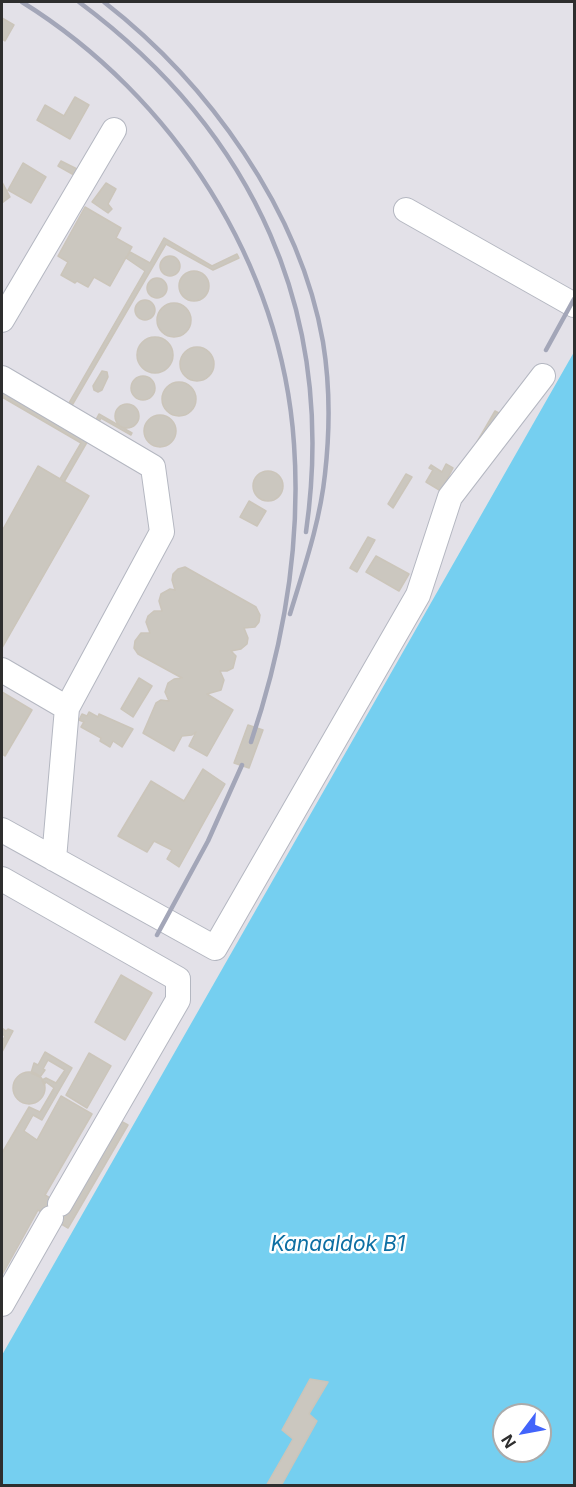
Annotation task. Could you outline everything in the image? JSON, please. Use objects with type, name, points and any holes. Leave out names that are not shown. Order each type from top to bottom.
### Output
[{"type":"lane","points":[[2,320],[114,130]]},
{"type":"lane","points":[[406,210],[574,305]]},
{"type":"lane","points":[[2,830],[215,948],[417,595],[450,496],[543,376]]},
{"type":"lane","points":[[2,378],[153,467],[162,532],[67,708],[54,859]]},
{"type":"lane","points":[[2,670],[67,708]]},
{"type":"lane","points":[[2,879],[178,979],[178,1000],[2,1304]]},
{"type":"shaded area","points":[[2,2],[574,2],[574,352],[2,1355]]},
{"type":"water","name":"Kanaaldok B1","points":[[574,352],[574,1485],[2,1486],[2,1355]]},
{"type":"building","points":[[2,18],[14,25],[5,41],[2,39]]},
{"type":"building","points":[[75,97],[89,105],[70,139],[37,120],[45,105],[64,116]]},
{"type":"building","points":[[61,161],[77,169],[74,175],[58,166]]},
{"type":"building","points":[[23,163],[46,177],[31,203],[8,190]]},
{"type":"building","points":[[2,182],[10,197],[2,203]]},
{"type":"building","points":[[106,183],[116,189],[108,204],[112,209],[108,213],[92,202]]},
{"type":"building","points":[[85,207],[121,228],[116,238],[132,247],[110,286],[94,277],[88,287],[61,275],[68,262],[58,256]]},
{"type":"building","points":[[164,238],[212,266],[237,254],[239,258],[213,270],[166,244],[60,426],[85,440],[99,414],[132,433],[131,435],[101,418],[64,482],[60,479],[81,443],[2,397],[2,390],[58,422],[145,271],[126,258],[130,252],[150,263]]},
{"type":"building","points":[[170,256],[177,259],[180,266],[177,273],[170,276],[163,273],[160,266],[163,259]]},
{"type":"building","points":[[194,271],[205,275],[209,286],[205,297],[194,301],[183,297],[179,286],[183,275]]},
{"type":"building","points":[[157,278],[164,281],[167,288],[164,295],[157,298],[150,295],[147,288],[150,281]]},
{"type":"building","points":[[145,300],[152,303],[155,310],[152,317],[145,320],[138,317],[135,310],[138,303]]},
{"type":"building","points":[[174,303],[186,308],[191,320],[186,332],[174,337],[162,332],[157,320],[162,308]]},
{"type":"building","points":[[155,337],[167,343],[173,355],[167,367],[155,373],[143,367],[137,355],[143,343]]},
{"type":"building","points":[[197,347],[209,352],[214,364],[209,376],[197,381],[185,376],[180,364],[185,352]]},
{"type":"building","points":[[102,371],[107,372],[108,377],[102,390],[98,392],[93,386]]},
{"type":"building","points":[[143,376],[148,377],[154,383],[154,393],[148,399],[143,400],[138,399],[132,393],[131,388],[132,383],[138,377]]},
{"type":"building","points":[[179,382],[191,387],[196,399],[191,411],[179,416],[167,411],[162,399],[167,387]]},
{"type":"building","points":[[127,404],[132,405],[138,411],[138,421],[132,427],[127,428],[122,427],[116,421],[115,416],[116,411],[122,405]]},
{"type":"building","points":[[495,411],[501,414],[483,445],[477,442]]},
{"type":"building","points":[[160,415],[171,420],[176,431],[171,442],[160,447],[149,442],[144,431],[149,420]]},
{"type":"building","points":[[446,464],[453,468],[441,491],[426,482],[433,470],[429,468],[431,465],[442,472]]},
{"type":"building","points":[[38,466],[89,496],[2,648],[2,531]]},
{"type":"building","points":[[268,471],[279,475],[283,486],[279,497],[268,501],[257,497],[253,486],[257,475]]},
{"type":"building","points":[[406,474],[412,477],[393,508],[388,504]]},
{"type":"building","points":[[249,501],[266,511],[257,526],[240,517]]},
{"type":"building","points":[[368,537],[375,540],[357,572],[350,568]]},
{"type":"building","points":[[376,556],[409,574],[399,591],[366,572]]},
{"type":"building","points":[[185,567],[256,607],[260,615],[255,627],[244,628],[248,638],[247,644],[241,649],[231,651],[236,656],[233,668],[220,671],[224,680],[221,690],[207,694],[233,710],[207,756],[189,746],[196,732],[182,736],[174,751],[143,733],[156,703],[161,700],[169,701],[165,692],[168,683],[182,678],[138,654],[134,648],[135,641],[141,633],[150,633],[146,622],[148,616],[154,611],[162,611],[159,601],[161,594],[170,589],[175,590],[173,574]]},
{"type":"building","points":[[139,678],[152,686],[133,717],[121,709]]},
{"type":"building","points":[[2,692],[32,710],[5,756],[2,754]]},
{"type":"building","points":[[89,712],[133,729],[122,747],[113,741],[110,747],[100,741],[101,738],[81,727],[84,722],[79,720],[82,714],[87,716]]},
{"type":"building","points":[[248,725],[263,730],[249,768],[234,763]]},
{"type":"building","points":[[203,769],[225,784],[179,867],[167,859],[172,850],[154,841],[147,852],[118,836],[151,781],[184,801]]},
{"type":"building","points":[[121,975],[152,993],[125,1040],[95,1022]]},
{"type":"building","points":[[2,1028],[6,1031],[8,1029],[13,1031],[2,1052],[2,1042],[5,1036],[2,1034]]},
{"type":"building","points":[[45,1052],[72,1068],[42,1120],[33,1115],[24,1131],[37,1140],[61,1096],[92,1114],[45,1195],[60,1204],[117,1119],[128,1125],[68,1228],[38,1210],[2,1275],[2,1153],[29,1107],[40,1112],[54,1088],[46,1082],[44,1085],[42,1080],[46,1078],[56,1083],[65,1070],[48,1060],[40,1077],[31,1073],[34,1063],[38,1065]]},
{"type":"building","points":[[89,1053],[111,1066],[87,1108],[66,1095]]},
{"type":"building","points":[[29,1072],[40,1077],[45,1088],[40,1099],[29,1104],[18,1099],[13,1088],[18,1077]]},
{"type":"building","points":[[310,1379],[328,1382],[309,1414],[317,1421],[281,1486],[266,1486],[293,1439],[282,1430]]},
{"type":"railway","points":[[22,2],[77,41],[127,85],[171,135],[210,190],[242,249],[268,312],[285,377],[294,444],[295,519],[281,632],[251,742]]},
{"type":"railway","points":[[79,2],[141,53],[193,109],[236,170],[270,234],[294,303],[308,376],[312,452],[306,532]]},
{"type":"railway","points":[[104,2],[142,34],[179,71],[213,110],[244,153],[271,198],[294,245],[311,293],[325,358],[329,408],[328,441],[319,510],[290,614]]},
{"type":"railway","points":[[546,350],[574,299]]},
{"type":"railway","points":[[157,935],[208,841],[242,765]]}]
